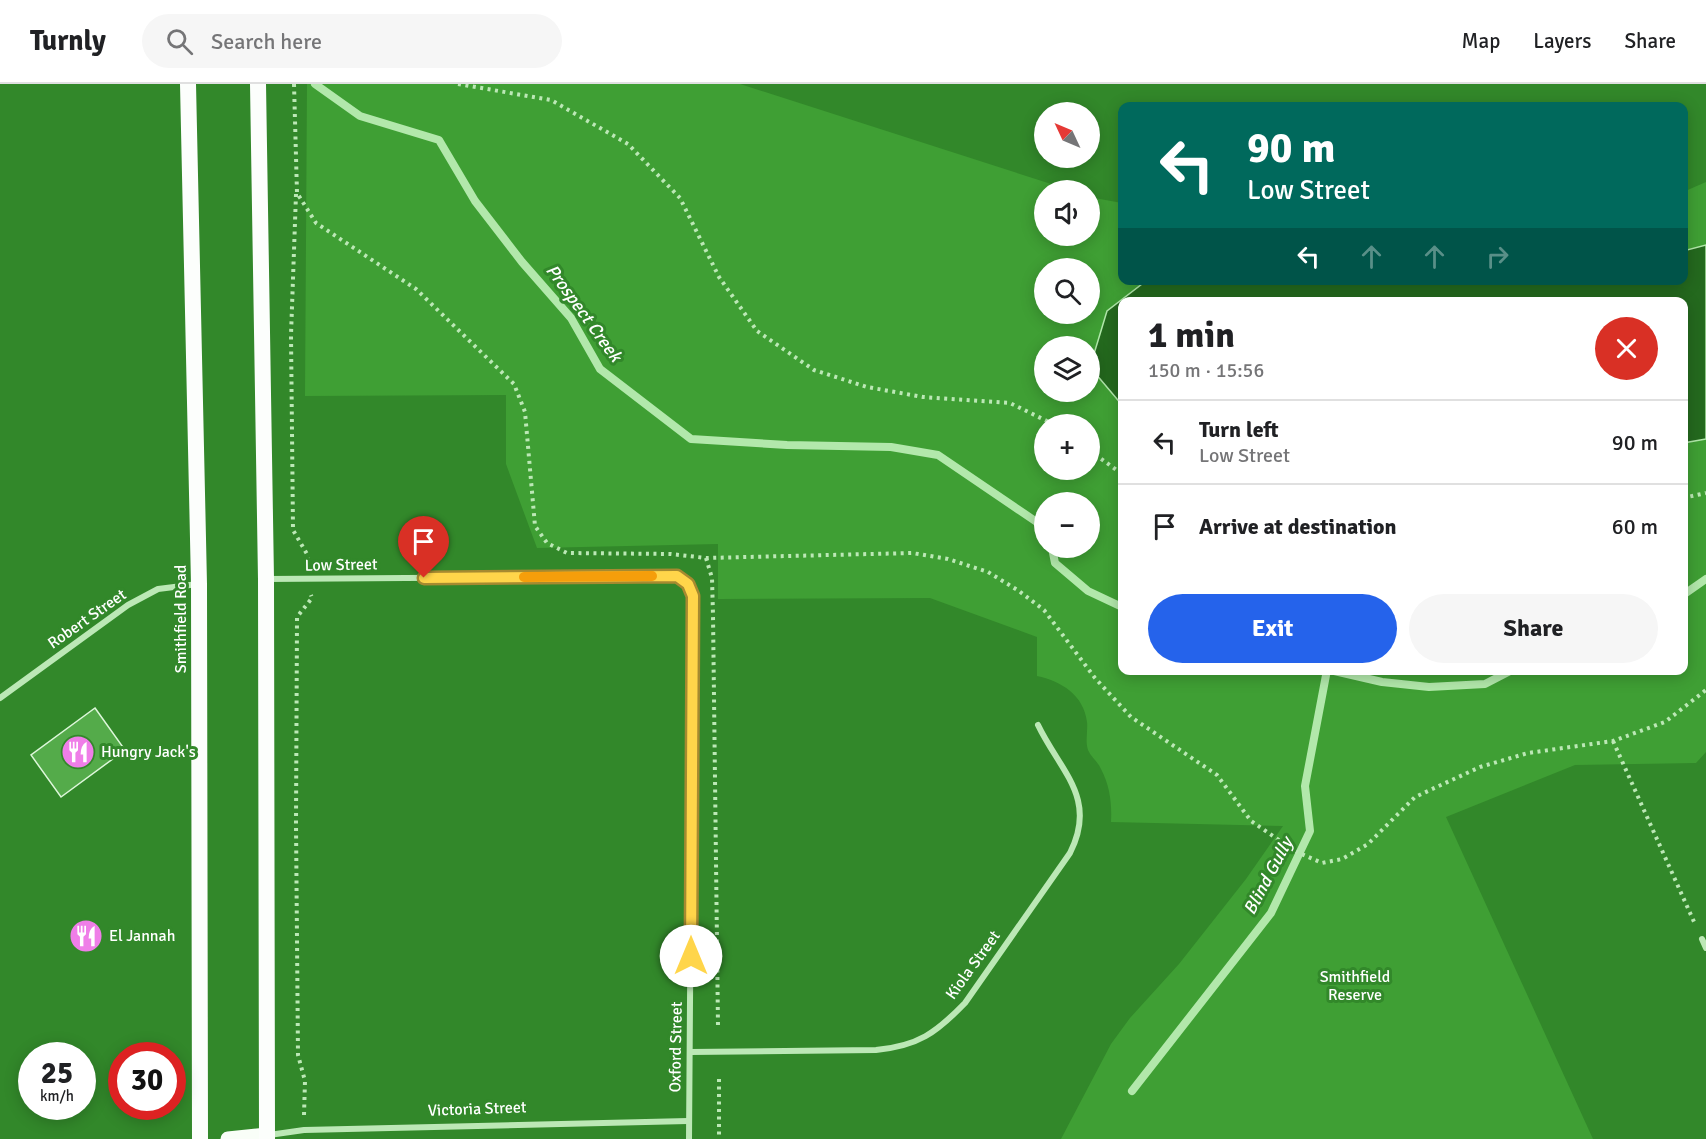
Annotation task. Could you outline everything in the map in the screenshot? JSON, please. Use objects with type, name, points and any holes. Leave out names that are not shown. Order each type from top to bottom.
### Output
[{"type":"highway","points":[[258,84],[266,579],[266,1138]]},
{"type":"highway","name":"Smithfield Road","points":[[189,92],[199,584],[200,1139]]},
{"type":"main road","name":"Victoria Street","points":[[228,1139],[266,1138]]},
{"type":"street","name":"Low Street","points":[[266,579],[677,576],[688,584],[693,596]]},
{"type":"street","name":"Robert Street","points":[[0,698],[128,605],[158,589],[199,584]]},
{"type":"street","name":"Oxford Street","points":[[689,1139],[693,596]]},
{"type":"street","name":"Kiola Street","points":[[690,1052],[895,1048],[921,1040],[955,1013],[965,1003],[1070,853],[1079,829],[1078,795],[1038,725]]},
{"type":"street","points":[[1702,939],[1706,948]]},
{"type":"street","name":"Victoria Street","points":[[266,1138],[304,1130],[688,1121]]},
{"type":"path","points":[[294,84],[297,193],[291,335],[293,530],[307,554]]},
{"type":"path","points":[[458,84],[551,100],[628,144],[680,198],[719,277],[757,332],[814,370],[867,387],[923,398],[1010,403],[1034,415]]},
{"type":"path","points":[[297,193],[316,223],[416,289],[514,384],[525,412],[535,526],[547,543],[567,553],[671,554],[706,558],[912,554],[948,559],[988,572],[1044,610],[1095,678],[1131,717],[1217,775],[1251,821],[1294,852],[1316,861],[1322,863],[1342,859],[1368,844],[1415,797],[1479,767],[1528,753],[1613,741],[1665,722],[1706,690]]},
{"type":"path","points":[[1100,458],[1118,471]]},
{"type":"path","points":[[1688,497],[1706,493]]},
{"type":"path","points":[[706,558],[712,578],[713,615],[718,1026]]},
{"type":"path","points":[[304,1130],[305,1081],[298,1055],[297,617],[312,598]]},
{"type":"path","points":[[1613,741],[1702,939]]},
{"type":"path","points":[[719,1079],[719,1139]]},
{"type":"green space","name":"Smithfield Reserve","points":[[307,84],[740,84],[1039,180],[1034,180],[1034,246],[1100,246],[1100,199],[1118,202],[1118,285],[1688,285],[1688,190],[1706,182],[1706,752],[1696,763],[1575,765],[1446,817],[1593,1139],[1061,1139],[1111,1044],[1130,1018],[1179,964],[1246,879],[1283,826],[1111,822],[1108,788],[1100,766],[1087,747],[1085,712],[1070,691],[1055,682],[1037,676],[1037,637],[930,598],[718,599],[718,544],[537,548],[506,464],[506,395],[305,396]]},
{"type":"shaded area","points":[[1706,245],[1706,439],[1688,442],[1688,297],[1125,297],[1141,285],[1688,285],[1688,250]]},
{"type":"shaded area","points":[[1118,303],[1118,400],[1100,379],[1099,336],[1107,311]]},
{"type":"building","name":"Hungry Jack's","points":[[95,708],[125,750],[61,797],[31,755]]},
{"type":"waterway","name":"Prospect Creek","points":[[315,84],[360,116],[439,140],[475,201],[522,262],[571,318],[600,369],[691,439],[787,445],[891,447],[938,455],[1034,520]]},
{"type":"waterway","name":"Prospect Creek","points":[[1054,558],[1055,563],[1088,591],[1118,605]]},
{"type":"waterway","name":"Prospect Creek","points":[[1688,592],[1706,579]]},
{"type":"waterway","name":"Blind Gully","points":[[1132,1091],[1271,913],[1310,831],[1305,786],[1326,675]]},
{"type":"waterway","name":"Prospect Creek","points":[[1352,675],[1382,682],[1429,687],[1485,684],[1502,675]]},
{"type":"slow traffic","points":[[524,577],[652,576]]},
{"type":"place","name":"Hungry Jack's","points":[[78,752]]},
{"type":"place","name":"El Jannah","points":[[86,936]]},
{"type":"route","points":[[424,578],[677,576],[688,584],[693,596],[691,956]]}]
